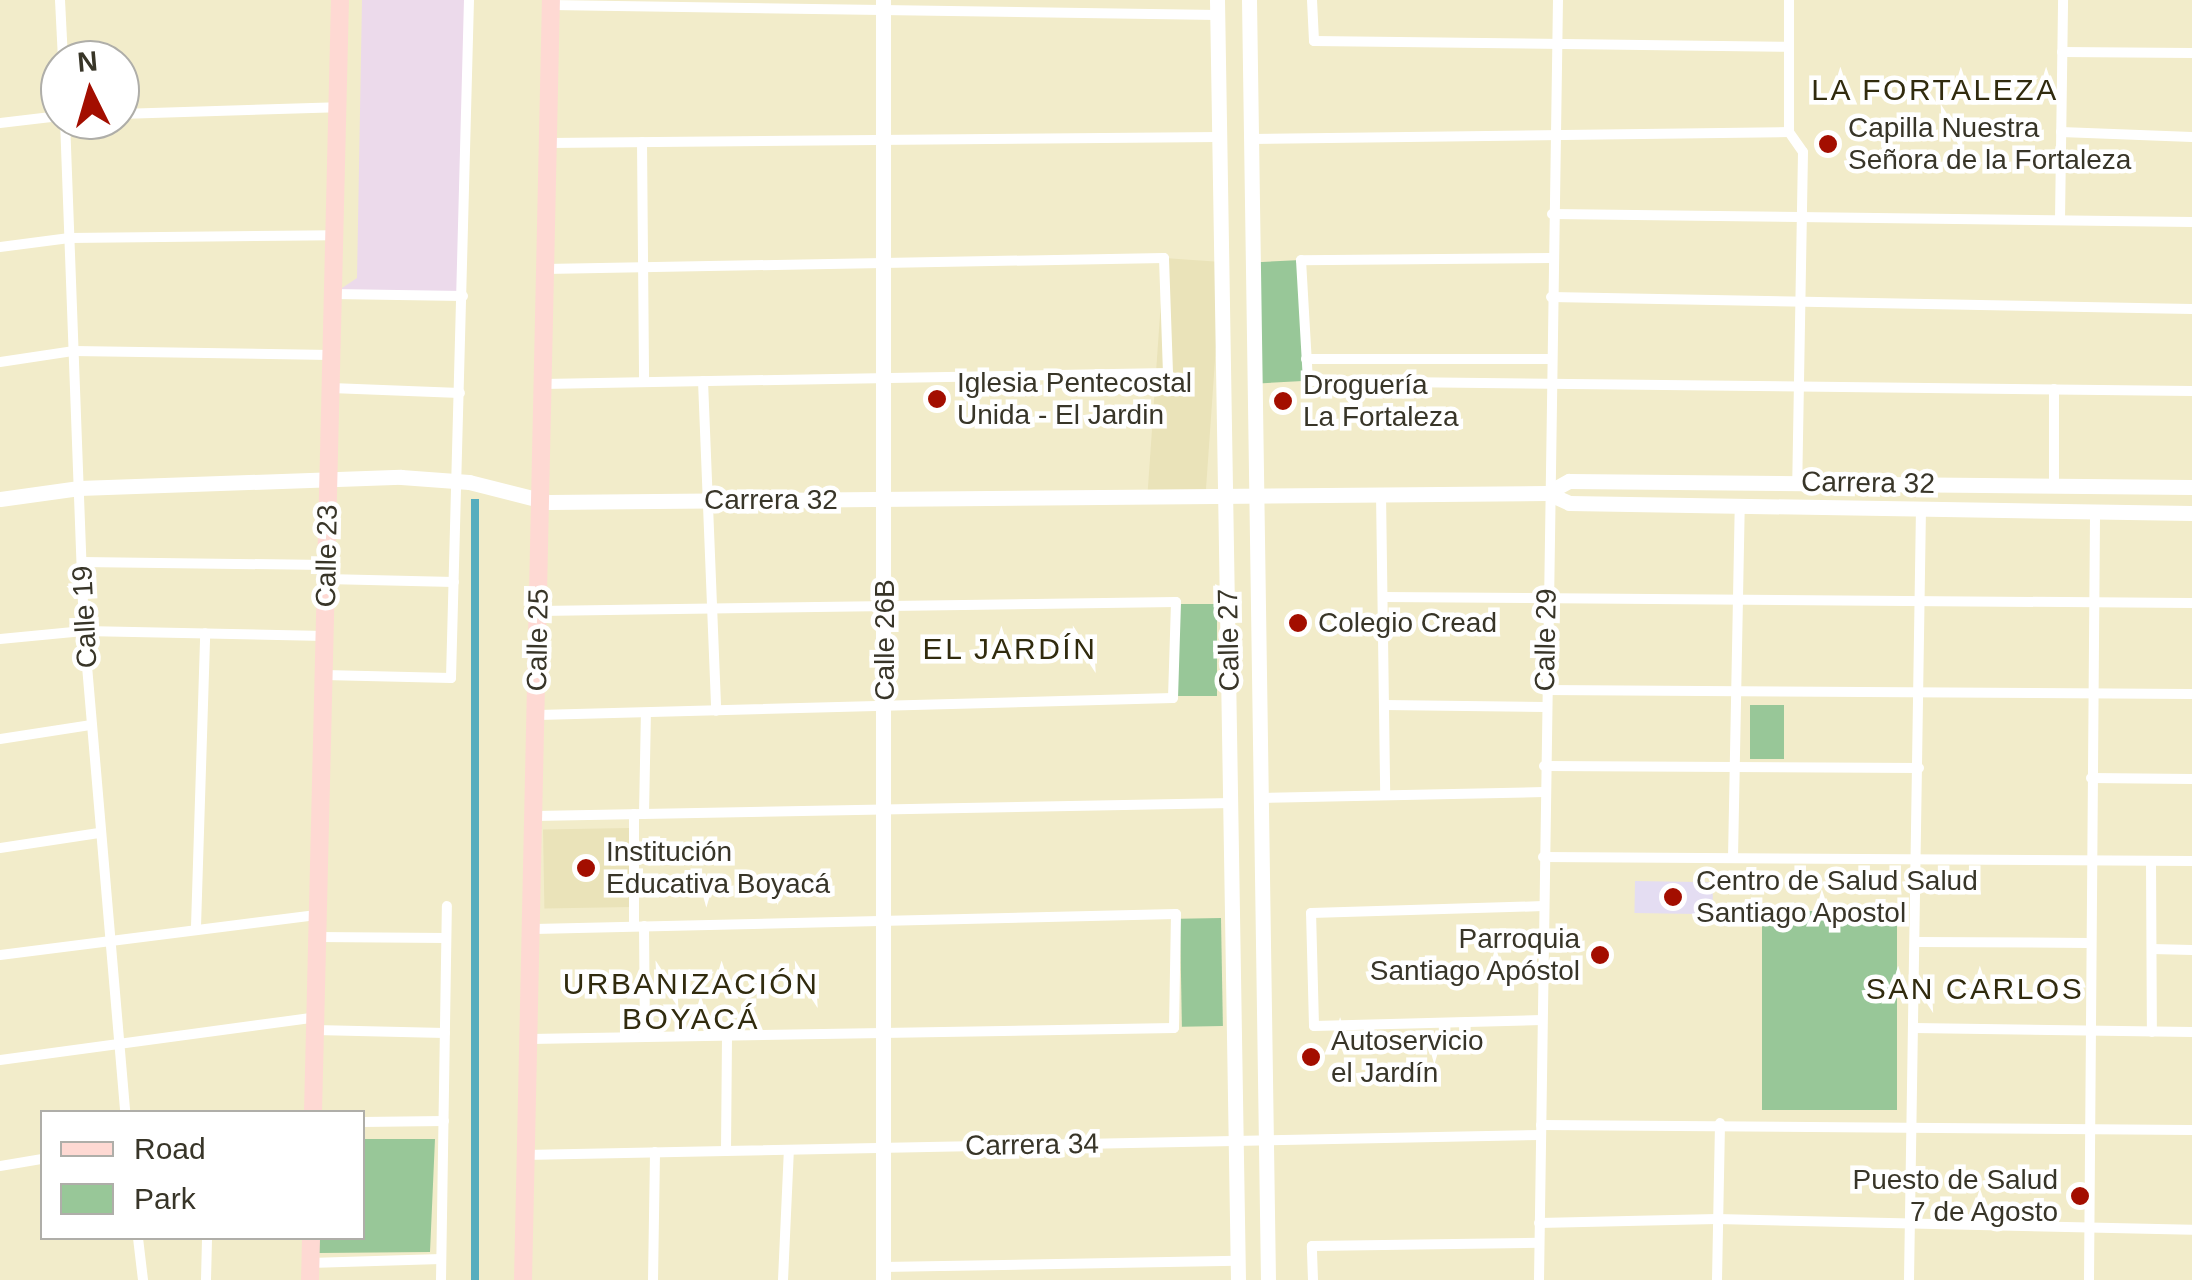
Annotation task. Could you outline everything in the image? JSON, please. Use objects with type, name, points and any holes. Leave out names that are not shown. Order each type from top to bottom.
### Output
[{"type":"main road","name":"Calle 23","points":[[313,1110],[340,0]]},
{"type":"main road","name":"Calle 25","points":[[523,1280],[534,929],[550,2]]},
{"type":"main road","points":[[310,1272],[311,1240]]},
{"type":"street","points":[[60,0],[61,40]]},
{"type":"street","points":[[324,675],[451,678],[463,481],[460,393],[468,0]]},
{"type":"street","name":"Calle 27","points":[[1249,0],[1268,1280]]},
{"type":"street","points":[[1312,0],[1314,42],[1789,47]]},
{"type":"street","name":"Calle 29","points":[[1539,1280],[1547,494],[1558,0]]},
{"type":"street","points":[[1789,0],[1790,132],[1803,152],[1797,482]]},
{"type":"street","points":[[2060,220],[2063,0]]},
{"type":"street","points":[[550,2],[1217,8]]},
{"type":"street","name":"Calle 26B","points":[[883,5],[883,1274]]},
{"type":"street","name":"Calle 27","points":[[1217,8],[1238,1280]]},
{"type":"street","points":[[2062,52],[2192,53]]},
{"type":"street","points":[[140,113],[337,107]]},
{"type":"street","points":[[0,123],[40,120]]},
{"type":"street","points":[[1250,139],[1790,132]]},
{"type":"street","points":[[2061,132],[2192,137]]},
{"type":"street","points":[[548,144],[1220,137]]},
{"type":"street","name":"Calle 19","points":[[63,140],[84,631],[116,1043],[125,1110]]},
{"type":"street","points":[[642,142],[644,382]]},
{"type":"street","points":[[1552,214],[2192,222]]},
{"type":"street","points":[[0,247],[69,238],[334,234]]},
{"type":"street","points":[[542,384],[1168,374],[1164,258],[545,269]]},
{"type":"street","points":[[1551,258],[1301,260],[1308,381],[2192,391]]},
{"type":"street","points":[[333,294],[463,296]]},
{"type":"street","points":[[1550,297],[2192,310]]},
{"type":"street","points":[[0,362],[74,351],[332,355]]},
{"type":"street","points":[[1306,359],[1550,359]]},
{"type":"street","points":[[703,381],[716,711]]},
{"type":"street","points":[[330,388],[460,393]]},
{"type":"street","points":[[2054,389],[2054,486]]},
{"type":"street","name":"Carrera 32","points":[[0,499],[79,488],[328,478],[463,481],[540,499],[1547,494],[1569,503],[2192,512]]},
{"type":"street","name":"Carrera 32","points":[[1547,494],[1569,481],[2192,488]]},
{"type":"street","points":[[1380,493],[1385,795]]},
{"type":"street","points":[[1734,858],[1740,504]]},
{"type":"street","points":[[1910,1280],[1921,508]]},
{"type":"street","points":[[2089,1280],[2095,511]]},
{"type":"street","points":[[82,562],[326,572],[454,582]]},
{"type":"street","points":[[1384,597],[2192,603]]},
{"type":"street","points":[[538,715],[1173,698],[1176,602],[539,611]]},
{"type":"street","points":[[0,639],[84,631],[325,636]]},
{"type":"street","points":[[196,927],[205,633]]},
{"type":"street","points":[[1545,690],[2192,694]]},
{"type":"street","points":[[1384,705],[1545,707]]},
{"type":"street","points":[[646,713],[639,814],[639,926],[646,1037]]},
{"type":"street","points":[[0,739],[90,725]]},
{"type":"street","points":[[1544,766],[1919,768]]},
{"type":"street","points":[[2091,778],[2192,780]]},
{"type":"street","points":[[1261,798],[1544,792]]},
{"type":"street","points":[[536,816],[1232,804]]},
{"type":"street","points":[[0,848],[99,833]]},
{"type":"street","points":[[1543,857],[2192,861]]},
{"type":"street","points":[[2151,861],[2152,1032]]},
{"type":"street","points":[[441,1280],[447,906]]},
{"type":"street","points":[[1542,1020],[1314,1026],[1311,913],[1543,906]]},
{"type":"street","points":[[530,1038],[1174,1028],[1176,914],[534,929]]},
{"type":"street","points":[[0,954],[318,915]]},
{"type":"street","points":[[318,938],[446,938]]},
{"type":"street","points":[[1917,942],[2090,943]]},
{"type":"street","points":[[2152,949],[2192,950]]},
{"type":"street","points":[[0,1060],[116,1043],[315,1024],[445,1034]]},
{"type":"street","points":[[1914,1028],[2192,1032]]},
{"type":"street","points":[[726,1035],[726,1151]]},
{"type":"street","points":[[365,1122],[444,1122]]},
{"type":"street","points":[[1717,1280],[1720,1123]]},
{"type":"street","name":"Carrera 34","points":[[524,1155],[1236,1141],[1720,1123],[2192,1130]]},
{"type":"street","points":[[783,1280],[788,1150]]},
{"type":"street","points":[[652,1280],[655,1152]]},
{"type":"street","points":[[0,1166],[40,1159]]},
{"type":"street","points":[[1540,1223],[1717,1219],[2192,1230]]},
{"type":"street","points":[[138,1240],[143,1280]]},
{"type":"street","points":[[206,1240],[206,1280]]},
{"type":"street","points":[[1313,1280],[1312,1246],[1539,1243]]},
{"type":"street","points":[[310,1272],[441,1259]]},
{"type":"street","points":[[883,1274],[1238,1261]]},
{"type":"shaded area","points":[[362,0],[469,0],[463,296],[333,294],[357,278]]},
{"type":"shaded area","points":[[1164,258],[1222,262],[1205,498],[1147,494]]},
{"type":"shaded area","name":"Institución Educativa Boyacá","points":[[629,828],[630,907],[544,908],[543,830]]},
{"type":"shaded area","name":"Centro de Salud Salud Santiago Apostol","points":[[1635,881],[1713,882],[1712,914],[1634,913]]},
{"type":"green space","points":[[1301,260],[1307,381],[1258,383],[1252,263]]},
{"type":"green space","points":[[1178,604],[1217,604],[1217,696],[1178,696]]},
{"type":"green space","points":[[1750,705],[1784,705],[1784,759],[1750,759]]},
{"type":"green space","points":[[1762,911],[1897,911],[1897,1110],[1762,1110]]},
{"type":"green space","points":[[1221,918],[1223,1026],[1182,1027],[1180,919]]},
{"type":"green space","points":[[365,1139],[435,1139],[430,1252],[319,1253],[319,1240],[365,1240]]},
{"type":"water","points":[[471,499],[479,499],[479,1280],[471,1280]]},
{"type":"place","name":"Capilla Nuestra Señora de la Fortaleza","points":[[1828,144]]},
{"type":"place","name":"Iglesia Pentecostal Unida - El Jardin","points":[[937,399]]},
{"type":"place","name":"Droguería La Fortaleza","points":[[1283,401]]},
{"type":"place","name":"Colegio Cread","points":[[1298,623]]},
{"type":"place","name":"Institución Educativa Boyacá","points":[[586,868]]},
{"type":"place","name":"Centro de Salud Salud Santiago Apostol","points":[[1673,897]]},
{"type":"place","name":"Parroquia Santiago Apóstol","points":[[1600,955]]},
{"type":"place","name":"Autoservicio el Jardín","points":[[1311,1057]]},
{"type":"place","name":"Puesto de Salud 7 de Agosto","points":[[2080,1196]]},
{"type":"district","name":"LA FORTALEZA","points":[[1935,90]]},
{"type":"district","name":"EL JARDÍN","points":[[1010,649]]},
{"type":"district","name":"SAN CARLOS","points":[[1975,989]]},
{"type":"district","name":"URBANIZACIÓN BOYACÁ","points":[[691,1001]]}]
